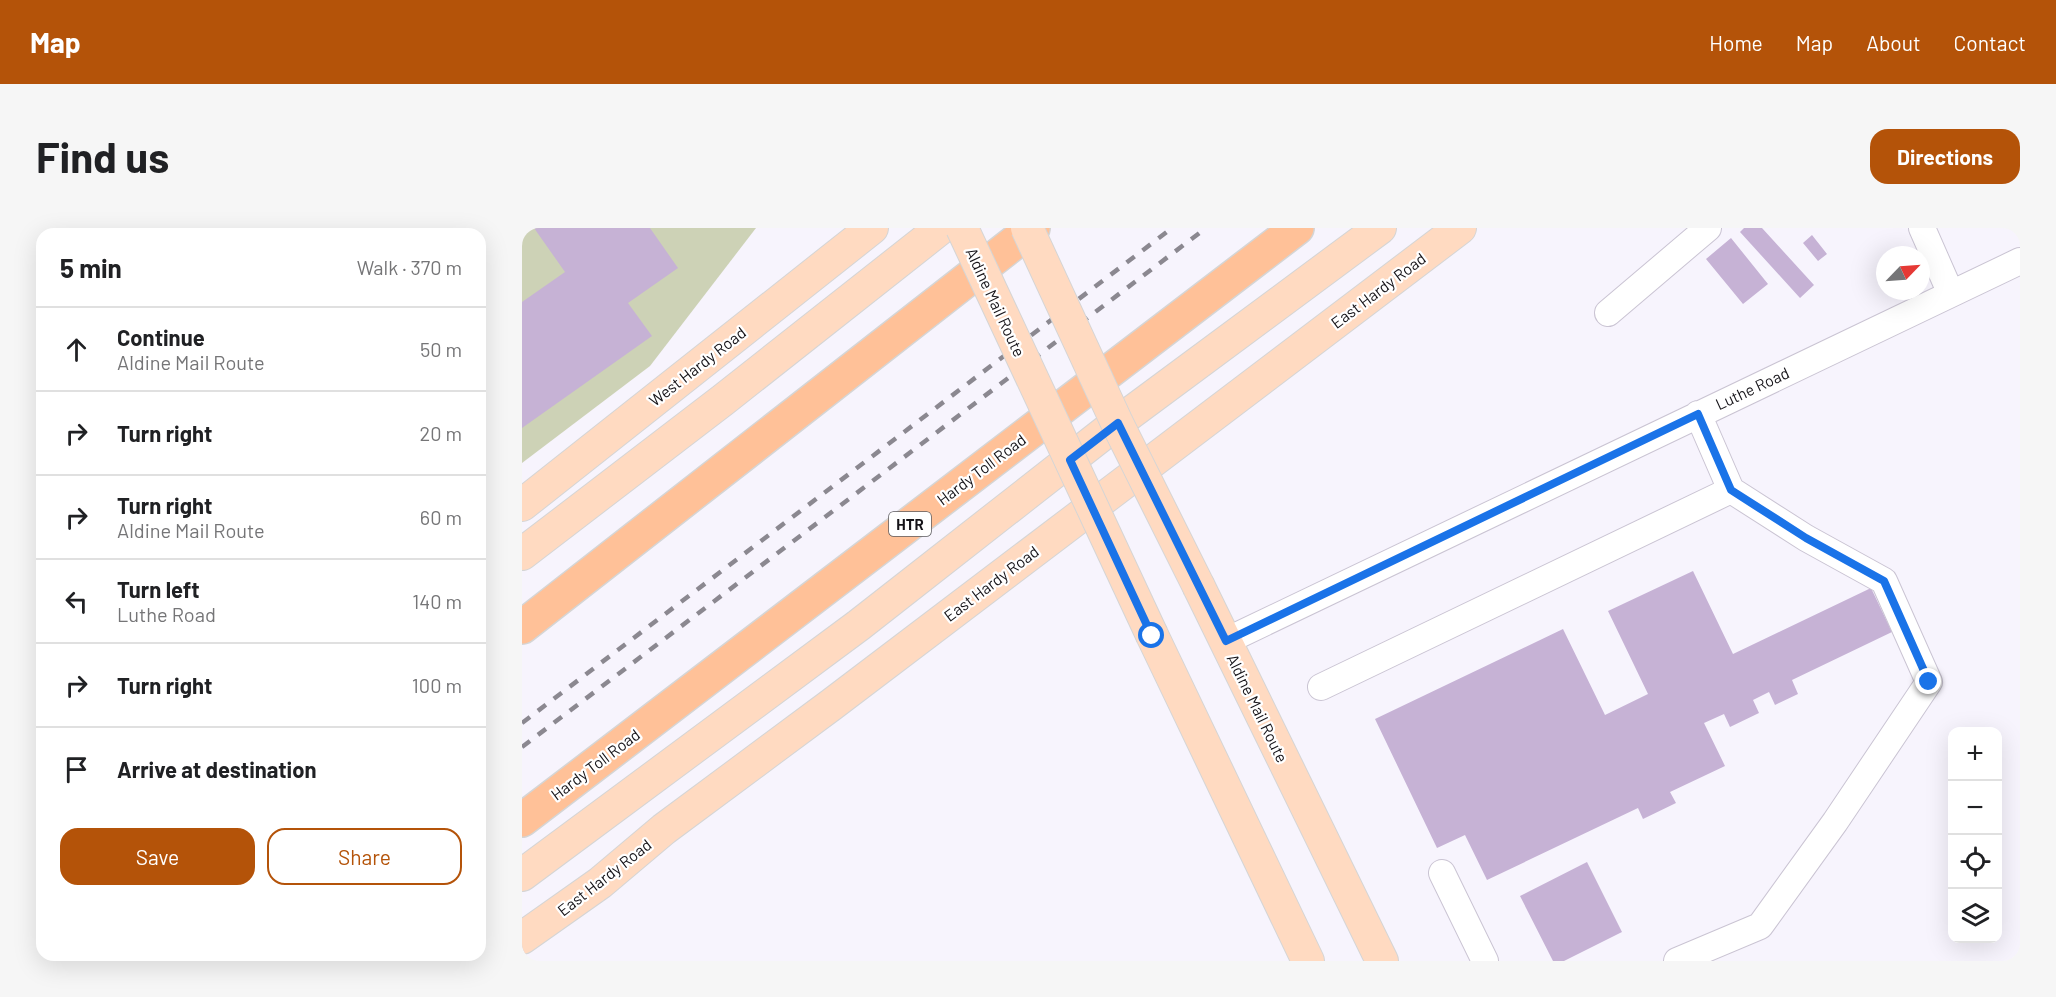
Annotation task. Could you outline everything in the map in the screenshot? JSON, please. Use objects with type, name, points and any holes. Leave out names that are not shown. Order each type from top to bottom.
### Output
[{"type":"highway","points":[[522,627],[1033,228]]},
{"type":"highway","name":"Hardy Toll Road","points":[[522,820],[1297,228]]},
{"type":"main road","name":"West Hardy Road","points":[[522,505],[872,228]]},
{"type":"main road","points":[[522,554],[723,400],[941,228]]},
{"type":"main road","name":"Aldine Mail Route","points":[[962,228],[1152,636],[1308,961]]},
{"type":"main road","name":"Aldine Mail Route","points":[[1027,228],[1118,423],[1382,961]]},
{"type":"main road","points":[[522,875],[859,625],[1118,423],[1380,228]]},
{"type":"main road","name":"East Hardy Road","points":[[522,938],[600,883],[664,829],[1460,228]]},
{"type":"street","points":[[1608,313],[1708,228]]},
{"type":"street","points":[[1922,228],[1951,294]]},
{"type":"street","name":"Luthe Road","points":[[1226,641],[2020,261]]},
{"type":"street","points":[[1677,961],[1760,926],[1835,822],[1929,682],[1884,581],[1806,538],[1731,490],[1698,414]]},
{"type":"street","points":[[1321,687],[1731,490]]},
{"type":"street","points":[[1442,873],[1485,961]]},
{"type":"green space","points":[[522,228],[756,228],[650,366],[522,463]]},
{"type":"building","points":[[534,228],[650,228],[678,268],[628,303],[652,336],[522,428],[522,302],[565,272]]},
{"type":"building","points":[[1744,228],[1762,228],[1814,285],[1800,298],[1740,232]]},
{"type":"building","points":[[1812,235],[1827,254],[1818,261],[1803,243]]},
{"type":"building","points":[[1731,238],[1768,284],[1743,304],[1706,259]]},
{"type":"building","points":[[1693,571],[1733,654],[1871,588],[1892,632],[1792,680],[1798,694],[1775,705],[1769,692],[1753,700],[1759,713],[1730,727],[1724,714],[1704,723],[1725,766],[1670,792],[1676,803],[1643,819],[1638,808],[1487,880],[1465,835],[1437,848],[1375,719],[1563,629],[1605,715],[1648,694],[1608,611]]},
{"type":"building","points":[[1587,862],[1622,932],[1564,961],[1553,961],[1520,896]]},
{"type":"railway","points":[[522,723],[1172,228]]},
{"type":"railway","points":[[522,747],[1206,228]]},
{"type":"route","points":[[1152,636],[1070,460],[1118,423],[1226,641],[1698,414],[1731,490],[1806,538],[1884,581],[1929,682]]}]
